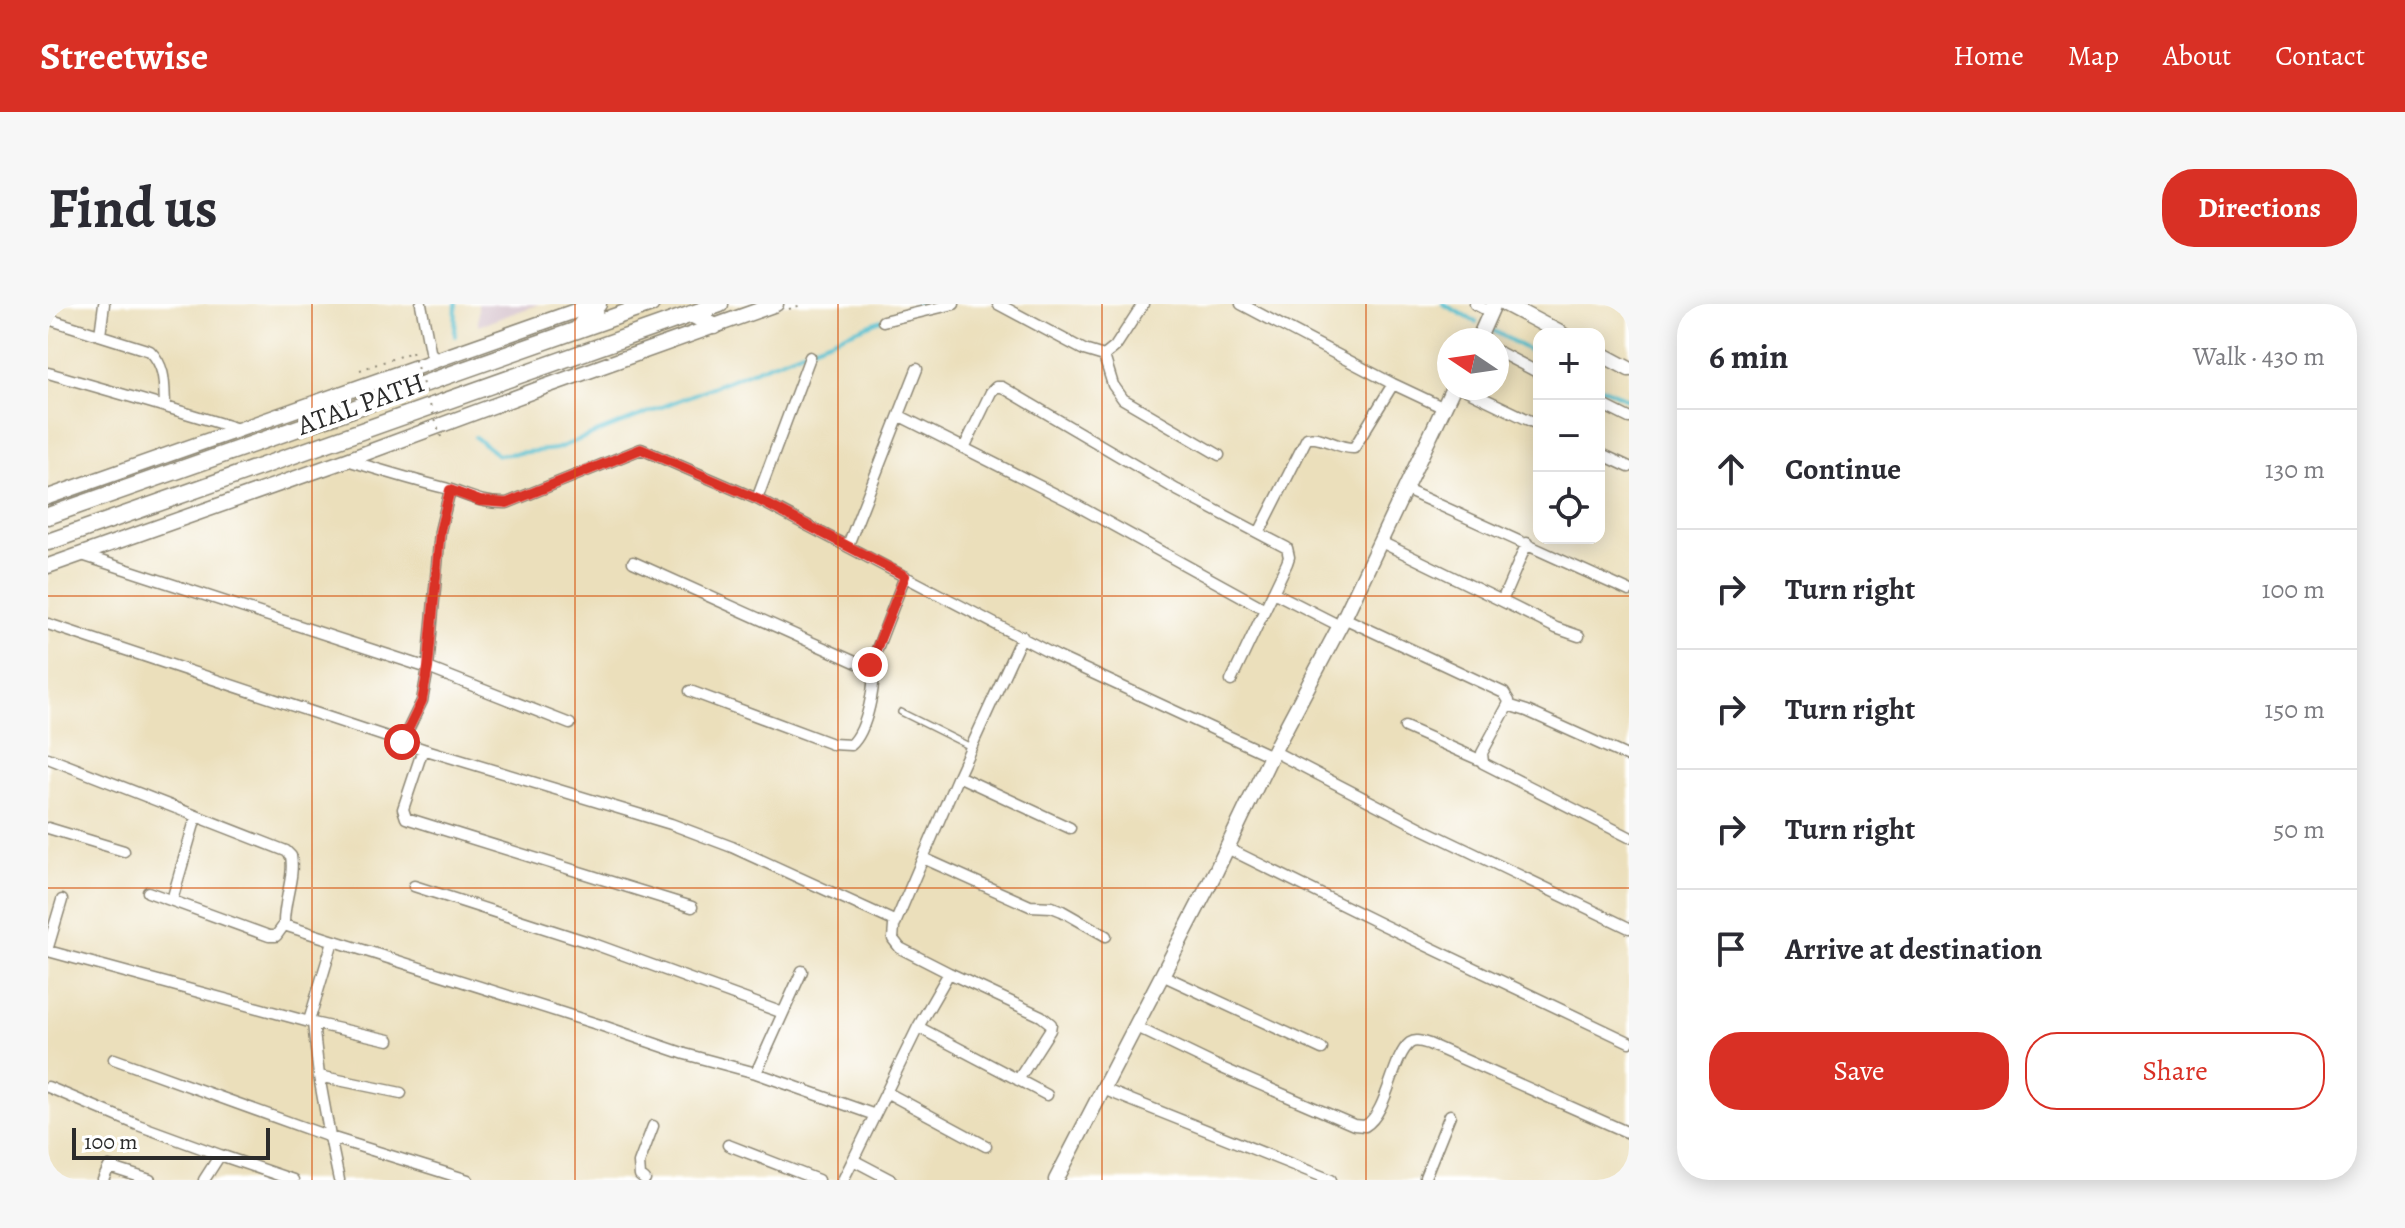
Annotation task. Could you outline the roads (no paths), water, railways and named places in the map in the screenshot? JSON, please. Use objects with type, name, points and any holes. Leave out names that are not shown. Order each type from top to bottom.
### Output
[{"type":"main road","points":[[576,331],[596,304]]},
{"type":"main road","points":[[48,516],[651,304]]},
{"type":"main road","name":"ATAL PATH","points":[[48,542],[720,304]]},
{"type":"main road","points":[[691,314],[714,326]]},
{"type":"street","points":[[100,335],[104,304]]},
{"type":"street","points":[[421,304],[430,351],[435,360]]},
{"type":"street","points":[[48,497],[596,304]]},
{"type":"street","points":[[883,321],[954,304]]},
{"type":"street","points":[[998,304],[1084,350],[1104,356]]},
{"type":"street","points":[[1104,356],[1115,347],[1143,304]]},
{"type":"street","points":[[1241,304],[1444,408]]},
{"type":"street","points":[[1475,304],[1492,308],[1483,328]]},
{"type":"street","points":[[1505,304],[1551,328]]},
{"type":"street","points":[[48,566],[714,326],[777,308]]},
{"type":"street","points":[[48,319],[143,348],[157,358],[164,372],[165,406]]},
{"type":"street","points":[[1605,355],[1628,365]]},
{"type":"street","points":[[1104,356],[1113,385],[1123,399],[1219,455]]},
{"type":"street","points":[[757,499],[810,357]]},
{"type":"street","points":[[1509,357],[1533,370]]},
{"type":"street","points":[[848,545],[917,369]]},
{"type":"street","points":[[48,373],[240,430]]},
{"type":"street","points":[[1259,533],[1307,438],[1315,437],[1345,448],[1354,448],[1393,384]]},
{"type":"street","points":[[964,448],[993,389],[1002,387],[1177,490],[1282,544],[1289,552],[1287,563],[1231,681]]},
{"type":"street","points":[[1056,1180],[1342,622],[1448,400]]},
{"type":"street","points":[[1487,400],[1533,422]]},
{"type":"street","points":[[1605,406],[1629,418]]},
{"type":"street","points":[[900,416],[1069,501],[1265,609]]},
{"type":"street","points":[[347,460],[480,501],[507,503],[641,449],[757,499],[1058,657],[1273,754],[1629,928]]},
{"type":"street","points":[[1605,456],[1629,467]]},
{"type":"street","points":[[1404,489],[1629,591]]},
{"type":"street","points":[[450,490],[440,531],[428,668],[403,809],[406,818],[692,907]]},
{"type":"street","points":[[1379,541],[1556,628],[1579,636]]},
{"type":"street","points":[[1502,601],[1527,543]]},
{"type":"street","points":[[82,555],[428,668],[570,724]]},
{"type":"street","points":[[633,562],[860,664],[867,666],[872,662]]},
{"type":"street","points":[[690,691],[832,744],[846,746],[856,741],[875,682],[872,662],[905,576]]},
{"type":"street","points":[[1273,592],[1504,693],[1508,705],[1485,746],[1482,761]]},
{"type":"street","points":[[48,624],[414,746],[671,824],[732,847],[896,922]]},
{"type":"street","points":[[1018,1080],[1051,1024],[1041,1016],[900,948],[893,939],[896,922],[923,858],[1022,636]]},
{"type":"street","points":[[1508,705],[1629,757]]},
{"type":"street","points":[[1405,727],[1482,761],[1487,767],[1629,837]]},
{"type":"street","points":[[48,758],[278,848],[291,856],[284,925],[276,936],[148,892]]},
{"type":"street","points":[[958,776],[1070,828]]},
{"type":"street","points":[[172,900],[196,817]]},
{"type":"street","points":[[48,828],[124,851]]},
{"type":"street","points":[[1227,848],[1629,1042]]},
{"type":"street","points":[[923,858],[1030,906],[1057,908],[1106,936]]},
{"type":"street","points":[[414,886],[594,944],[783,1013]]},
{"type":"street","points":[[62,900],[48,949],[311,1022],[389,1040]]},
{"type":"street","points":[[284,925],[685,1054],[756,1073],[875,1115]]},
{"type":"street","points":[[333,941],[311,1022],[339,1180]]},
{"type":"street","points":[[756,1073],[802,971]]},
{"type":"street","points":[[843,1180],[918,1027],[949,973]]},
{"type":"street","points":[[1162,975],[1322,1049]]},
{"type":"street","points":[[918,1027],[1047,1095]]},
{"type":"street","points":[[1136,1027],[1354,1125],[1365,1126],[1376,1116],[1403,1054],[1415,1041],[1429,1044],[1629,1133]]},
{"type":"street","points":[[114,1059],[330,1137],[468,1180]]},
{"type":"street","points":[[319,1076],[401,1093]]},
{"type":"street","points":[[48,1087],[138,1125],[293,1180]]},
{"type":"street","points":[[1103,1089],[1331,1180]]},
{"type":"street","points":[[886,1092],[986,1146]]},
{"type":"street","points":[[1427,1179],[1450,1115]]},
{"type":"street","points":[[645,1180],[638,1168],[653,1126]]},
{"type":"street","points":[[728,1145],[818,1180]]},
{"type":"street","points":[[204,1180],[220,1155]]},
{"type":"street","points":[[853,1160],[891,1180]]},
{"type":"street","points":[[103,1180],[109,1167],[150,1180]]},
{"type":"lane","points":[[901,712],[971,747]]},
{"type":"waterway","points":[[455,336],[456,304]]},
{"type":"waterway","points":[[900,312],[920,304]]},
{"type":"waterway","points":[[1443,304],[1476,322]]},
{"type":"waterway","points":[[475,437],[498,455],[556,449],[881,320]]},
{"type":"waterway","points":[[1509,339],[1533,353]]},
{"type":"waterway","points":[[1605,389],[1629,400]]}]
